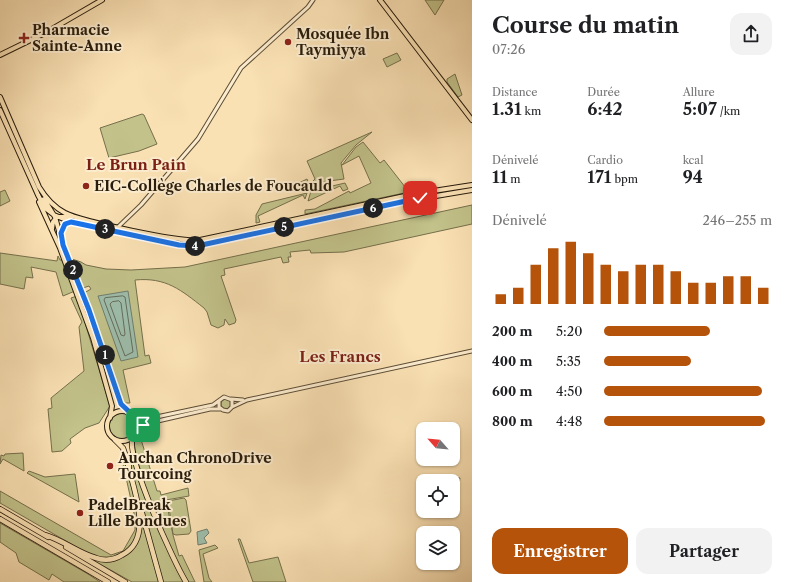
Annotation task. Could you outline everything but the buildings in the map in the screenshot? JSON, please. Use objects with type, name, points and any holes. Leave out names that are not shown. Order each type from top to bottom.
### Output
[{"type":"highway","points":[[133,437],[131,447],[136,468],[172,557],[186,582]]},
{"type":"highway","points":[[115,440],[123,448],[161,582]]},
{"type":"highway","points":[[45,535],[99,559],[112,559],[128,552],[138,537],[140,525],[128,464]]},
{"type":"highway","points":[[0,509],[125,582]]},
{"type":"highway","points":[[0,519],[108,582]]},
{"type":"main road","points":[[1,54],[45,33],[102,0]]},
{"type":"main road","points":[[380,0],[472,120]]},
{"type":"main road","points":[[0,97],[40,192],[56,217],[63,245],[89,310],[121,404],[136,418],[137,430],[133,437],[125,441],[115,440],[107,430],[112,406],[93,338],[52,228],[0,110]]},
{"type":"main road","points":[[34,176],[44,194],[52,204],[64,213],[119,227],[192,241],[421,193],[472,185]]},
{"type":"main road","points":[[34,188],[45,208],[56,217],[71,222],[190,246],[406,201],[472,190]]},
{"type":"main road","points":[[56,217],[83,219]]},
{"type":"main road","points":[[52,228],[56,217]]},
{"type":"main road","points":[[63,245],[62,228],[67,223],[71,222]]},
{"type":"main road","points":[[110,418],[117,412],[129,412]]},
{"type":"street","points":[[114,231],[139,207],[198,139],[242,66],[308,7],[313,0]]},
{"type":"street","points":[[137,430],[149,423],[212,409],[227,411],[247,400],[472,351]]},
{"type":"street","points":[[136,418],[144,419],[214,405],[224,397],[247,400]]},
{"type":"street","points":[[231,399],[232,407]]},
{"type":"street","points":[[219,401],[221,409]]},
{"type":"green space","points":[[425,0],[444,0],[435,15]]},
{"type":"green space","points":[[397,53],[401,60],[387,67],[383,59]]},
{"type":"green space","points":[[455,74],[462,95],[458,97],[447,82],[447,79]]},
{"type":"green space","points":[[142,114],[144,115],[157,144],[139,151],[109,158],[100,128]]},
{"type":"green space","points":[[372,132],[356,145],[341,163],[344,179],[314,183],[313,181],[315,179],[307,161]]},
{"type":"green space","points":[[363,142],[380,163],[384,160],[409,192],[305,214],[305,210],[315,209],[349,191],[350,193],[371,183],[359,156],[342,165],[356,147]]},
{"type":"green space","points":[[307,179],[310,186],[300,189],[297,184]]},
{"type":"green space","points":[[345,183],[348,189],[343,191],[340,186],[308,201],[311,191]]},
{"type":"green space","points":[[5,190],[10,201],[0,206],[0,192]]},
{"type":"green space","points":[[307,193],[305,199],[303,195],[258,216],[260,222],[256,223],[256,215],[262,204]]},
{"type":"green space","points":[[472,205],[472,224],[344,252],[311,253],[310,250],[290,252],[291,257],[288,257],[289,262],[283,263],[281,257],[224,269],[225,275],[221,276],[236,320],[235,323],[229,325],[225,319],[224,325],[218,328],[211,325],[207,312],[204,308],[180,290],[156,281],[135,280],[145,356],[149,355],[151,363],[123,370],[130,403],[123,403],[84,293],[91,289],[89,286],[83,288],[72,259],[86,265],[106,269],[131,270],[185,267]]},
{"type":"green space","points":[[0,253],[57,261],[58,256],[60,260],[62,260],[75,291],[63,296],[56,272],[31,267],[33,278],[26,277],[24,289],[0,284]]},
{"type":"green space","points":[[77,296],[110,406],[99,423],[85,428],[70,439],[71,443],[62,451],[52,452],[48,409],[52,408],[51,398],[84,371],[79,327],[82,322],[71,298]]},
{"type":"green space","points":[[224,399],[228,399],[230,400],[230,408],[224,409],[221,406],[221,402]]},
{"type":"green space","points":[[122,413],[131,417],[135,426],[131,435],[122,439],[113,435],[109,426],[113,417]]},
{"type":"green space","points":[[139,433],[157,491],[160,491],[161,495],[188,488],[189,496],[166,500],[179,556],[182,555],[195,582],[132,582],[91,559],[85,552],[0,503],[0,491],[111,555],[123,551],[135,530],[135,518],[123,464],[136,459],[133,444]]},
{"type":"green space","points":[[23,453],[24,471],[3,459],[0,464],[1,455],[4,456],[5,454]]},
{"type":"green space","points":[[29,471],[45,477],[75,474],[79,502],[27,473]]},
{"type":"green space","points":[[184,498],[186,500],[191,531],[189,534],[176,535],[173,534],[168,501]]},
{"type":"green space","points":[[0,523],[100,582],[64,582],[52,574],[49,580],[19,562],[16,553],[0,542]]},
{"type":"green space","points":[[238,539],[240,539],[249,563],[278,557],[286,582],[253,582]]},
{"type":"green space","points":[[215,545],[218,548],[203,554],[209,578],[212,582],[204,582],[199,550]]},
{"type":"water","points":[[128,291],[138,357],[121,361],[98,296]]},
{"type":"water","points":[[207,529],[209,533],[204,538],[207,543],[198,545],[197,532]]},
{"type":"place","name":"Pharmacie Sainte-Anne","points":[[24,38]]},
{"type":"place","name":"Mosquée Ibn Taymiyya","points":[[288,42]]},
{"type":"place","name":"EIC-Collège Charles de Foucauld","points":[[86,186]]},
{"type":"place","name":"Auchan ChronoDrive Tourcoing","points":[[110,466]]},
{"type":"place","name":"PadelBreak Lille Bondues","points":[[80,513]]},
{"type":"district","name":"Le Brun Pain","points":[[136,165]]},
{"type":"district","name":"Les Francs","points":[[340,357]]},
{"type":"route","points":[[143,425],[137,430],[138,424],[136,418],[125,410],[121,404],[100,340],[63,245],[61,233],[65,224],[71,222],[179,245],[197,246],[420,198]]}]
